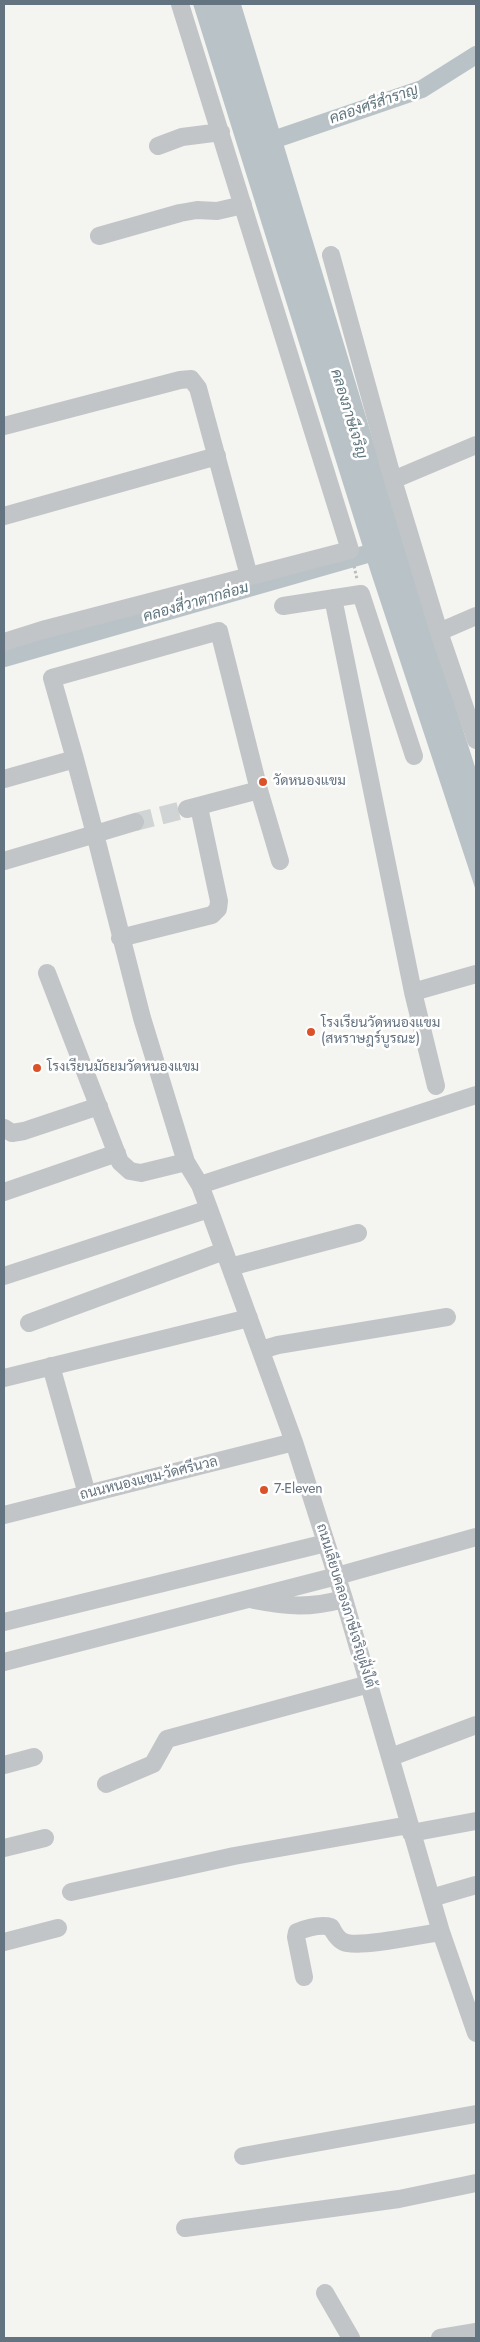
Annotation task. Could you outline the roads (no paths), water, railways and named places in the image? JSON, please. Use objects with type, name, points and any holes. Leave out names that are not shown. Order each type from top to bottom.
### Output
[{"type":"street","points":[[4,642],[42,630],[350,550],[180,4]]},
{"type":"street","points":[[158,146],[182,137],[221,132]]},
{"type":"street","points":[[99,236],[180,213],[197,210],[217,211],[244,205]]},
{"type":"street","points":[[331,255],[393,480],[439,632],[476,740]]},
{"type":"street","points":[[4,426],[180,380],[191,379],[198,388],[249,576]]},
{"type":"street","points":[[393,480],[476,445]]},
{"type":"street","points":[[4,516],[217,456]]},
{"type":"street","points":[[283,606],[361,594],[414,756]]},
{"type":"street","points":[[333,598],[413,992],[436,1086]]},
{"type":"street","points":[[439,632],[476,616]]},
{"type":"street","name":"ถนนเลียบคลองภาษีเจริญฝั่งใต้","points":[[259,790],[219,631],[52,678],[95,834],[120,938],[142,1018],[186,1162],[200,1184],[294,1442],[344,1599],[441,1932],[476,2033]]},
{"type":"street","points":[[4,779],[75,759]]},
{"type":"street","points":[[120,938],[212,915],[218,909],[219,901],[193,808],[259,790],[280,861]]},
{"type":"street","points":[[4,861],[135,822]]},
{"type":"street","points":[[47,973],[120,1162],[130,1172],[141,1173],[186,1162]]},
{"type":"street","points":[[413,992],[476,974]]},
{"type":"street","points":[[200,1184],[476,1095]]},
{"type":"street","points":[[4,1128],[12,1133],[24,1131],[99,1106]]},
{"type":"street","points":[[4,1192],[117,1153]]},
{"type":"street","points":[[4,1276],[209,1209]]},
{"type":"street","points":[[29,1323],[227,1259],[358,1233]]},
{"type":"street","points":[[260,1350],[288,1343],[447,1317]]},
{"type":"street","points":[[4,1378],[249,1318]]},
{"type":"street","points":[[51,1366],[87,1494]]},
{"type":"street","name":"ถนนหนองแขม-วัดศรีนวล","points":[[4,1515],[294,1442]]},
{"type":"street","points":[[4,1662],[476,1538]]},
{"type":"street","points":[[4,1622],[326,1543]]},
{"type":"street","points":[[249,1599],[297,1607],[320,1606],[344,1599]]},
{"type":"street","points":[[106,1784],[153,1764],[167,1739],[369,1684]]},
{"type":"street","points":[[391,1757],[476,1725]]},
{"type":"street","points":[[4,1765],[34,1757]]},
{"type":"street","points":[[71,1892],[234,1856],[410,1829],[476,1821]]},
{"type":"street","points":[[4,1848],[45,1838]]},
{"type":"street","points":[[431,1898],[476,1885]]},
{"type":"street","points":[[304,1977],[296,1937],[297,1932],[302,1930],[325,1925],[331,1927],[345,1944],[441,1932]]},
{"type":"street","points":[[4,1942],[58,1928]]},
{"type":"street","points":[[243,2156],[476,2114]]},
{"type":"street","points":[[185,2228],[399,2199],[476,2183]]},
{"type":"street","points":[[325,2292],[351,2338]]},
{"type":"street","points":[[440,2338],[476,2332]]},
{"type":"water","name":"คลองภาษีเจริญ","points":[[193,4],[241,4],[410,562],[476,770],[476,891],[371,573]]},
{"type":"waterway","name":"คลองศรีสำราญ","points":[[267,142],[422,89],[476,55]]},
{"type":"waterway","name":"คลองสี่วาตากล่อม","points":[[4,658],[388,548]]},
{"type":"tunnel","points":[[135,822],[187,809]]},
{"type":"place","name":"วัดหนองแขม","points":[[263,782]]},
{"type":"place","name":"โรงเรียนวัดหนองแขม (สหราษฎร์บูรณะ)","points":[[311,1032]]},
{"type":"place","name":"โรงเรียนมัธยมวัดหนองแขม","points":[[37,1068]]},
{"type":"place","name":"7-Eleven","points":[[264,1490]]}]
